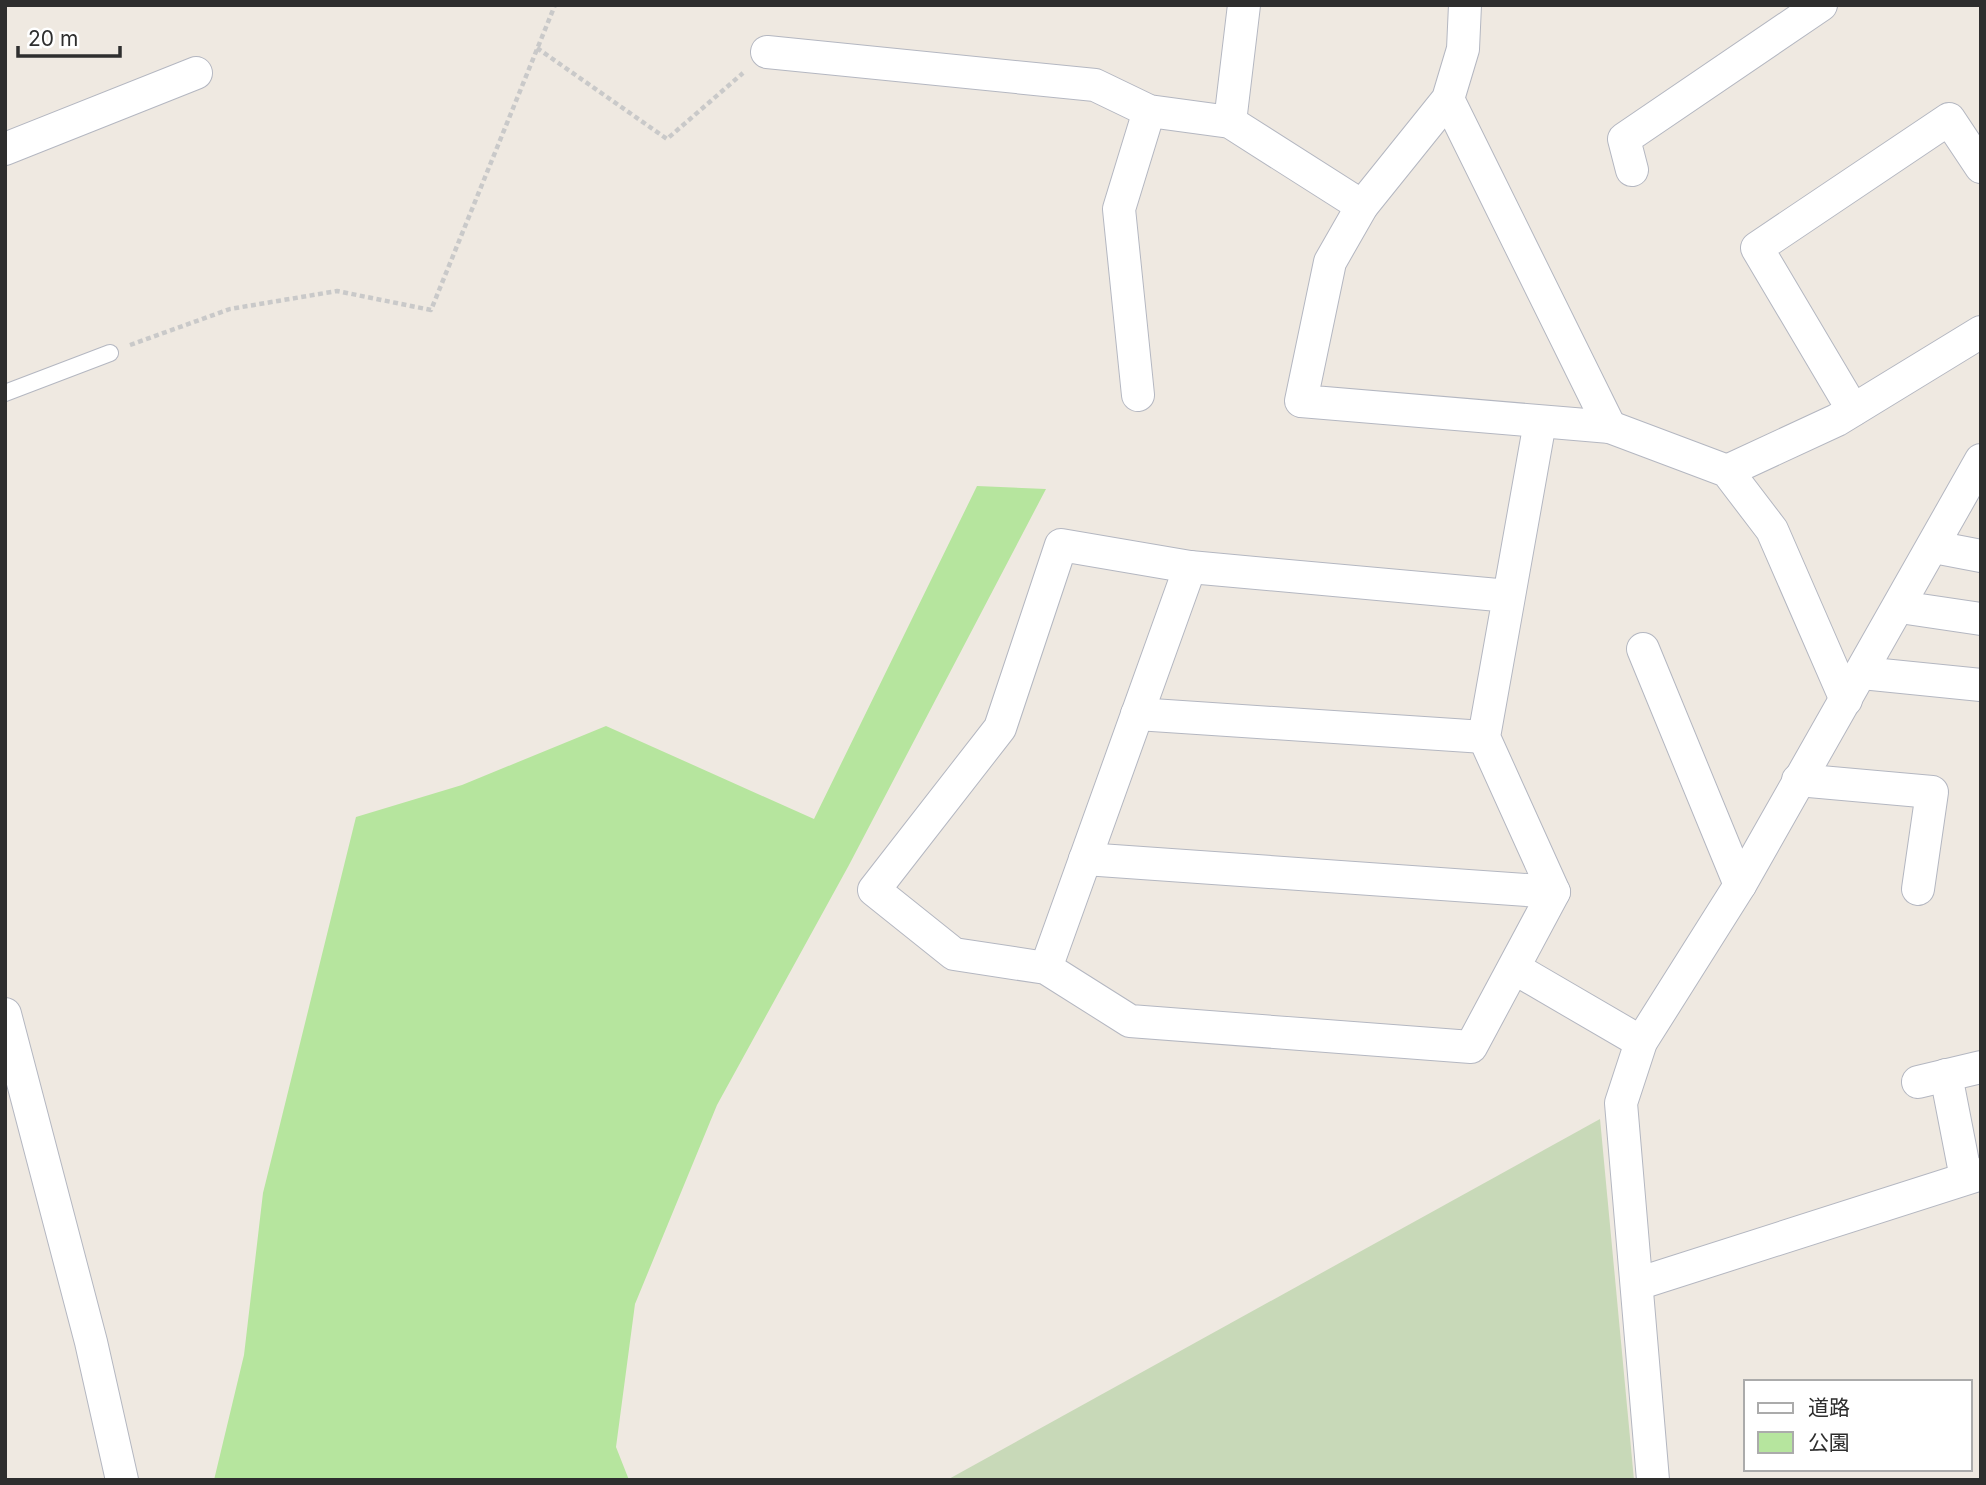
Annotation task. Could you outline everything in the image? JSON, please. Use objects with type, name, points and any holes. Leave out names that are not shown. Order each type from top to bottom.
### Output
[{"type":"street","points":[[1230,122],[1244,5]]},
{"type":"street","points":[[1465,5],[1463,49],[1448,99],[1362,206],[1331,262],[1301,401],[1610,427],[1727,471],[1772,530],[1846,700]]},
{"type":"street","points":[[1632,170],[1624,139],[1821,5]]},
{"type":"street","points":[[768,52],[1095,85],[1149,111],[1230,122],[1362,206]]},
{"type":"street","points":[[5,149],[196,73]]},
{"type":"street","points":[[1448,99],[1610,427]]},
{"type":"street","points":[[1138,395],[1119,209],[1149,111]]},
{"type":"street","points":[[1853,410],[1757,248],[1950,119],[1981,167]]},
{"type":"street","points":[[1727,471],[1853,410],[1981,332]]},
{"type":"street","points":[[1540,422],[1484,737],[1555,892]]},
{"type":"street","points":[[1653,1480],[1621,1103],[1641,1042],[1740,885],[1981,460]]},
{"type":"street","points":[[1509,596],[1191,567],[1060,545],[1000,728],[874,890],[954,954],[1046,968],[1130,1021],[1471,1047],[1555,892]]},
{"type":"street","points":[[1934,547],[1981,556]]},
{"type":"street","points":[[1046,968],[1191,567]]},
{"type":"street","points":[[1900,607],[1981,619]]},
{"type":"street","points":[[1643,649],[1740,885]]},
{"type":"street","points":[[1862,673],[1981,685]]},
{"type":"street","points":[[1137,715],[1484,737]]},
{"type":"street","points":[[1798,780],[1932,792],[1918,889]]},
{"type":"street","points":[[1085,859],[1555,892]]},
{"type":"street","points":[[1514,968],[1641,1042]]},
{"type":"street","points":[[5,1014],[91,1342],[122,1480]]},
{"type":"street","points":[[1637,1284],[1973,1176],[1932,1079],[1981,1067]]},
{"type":"lane","points":[[5,393],[110,353]]},
{"type":"path","points":[[110,353],[230,309],[337,291],[431,310],[555,5]]},
{"type":"path","points":[[537,48],[667,139],[768,52]]},
{"type":"green space","points":[[977,486],[1046,489],[849,865],[717,1105],[635,1304],[616,1447],[629,1480],[214,1480],[244,1355],[263,1193],[356,817],[462,785],[606,726],[814,819]]},
{"type":"green space","points":[[1600,1119],[1634,1480],[947,1480]]}]
